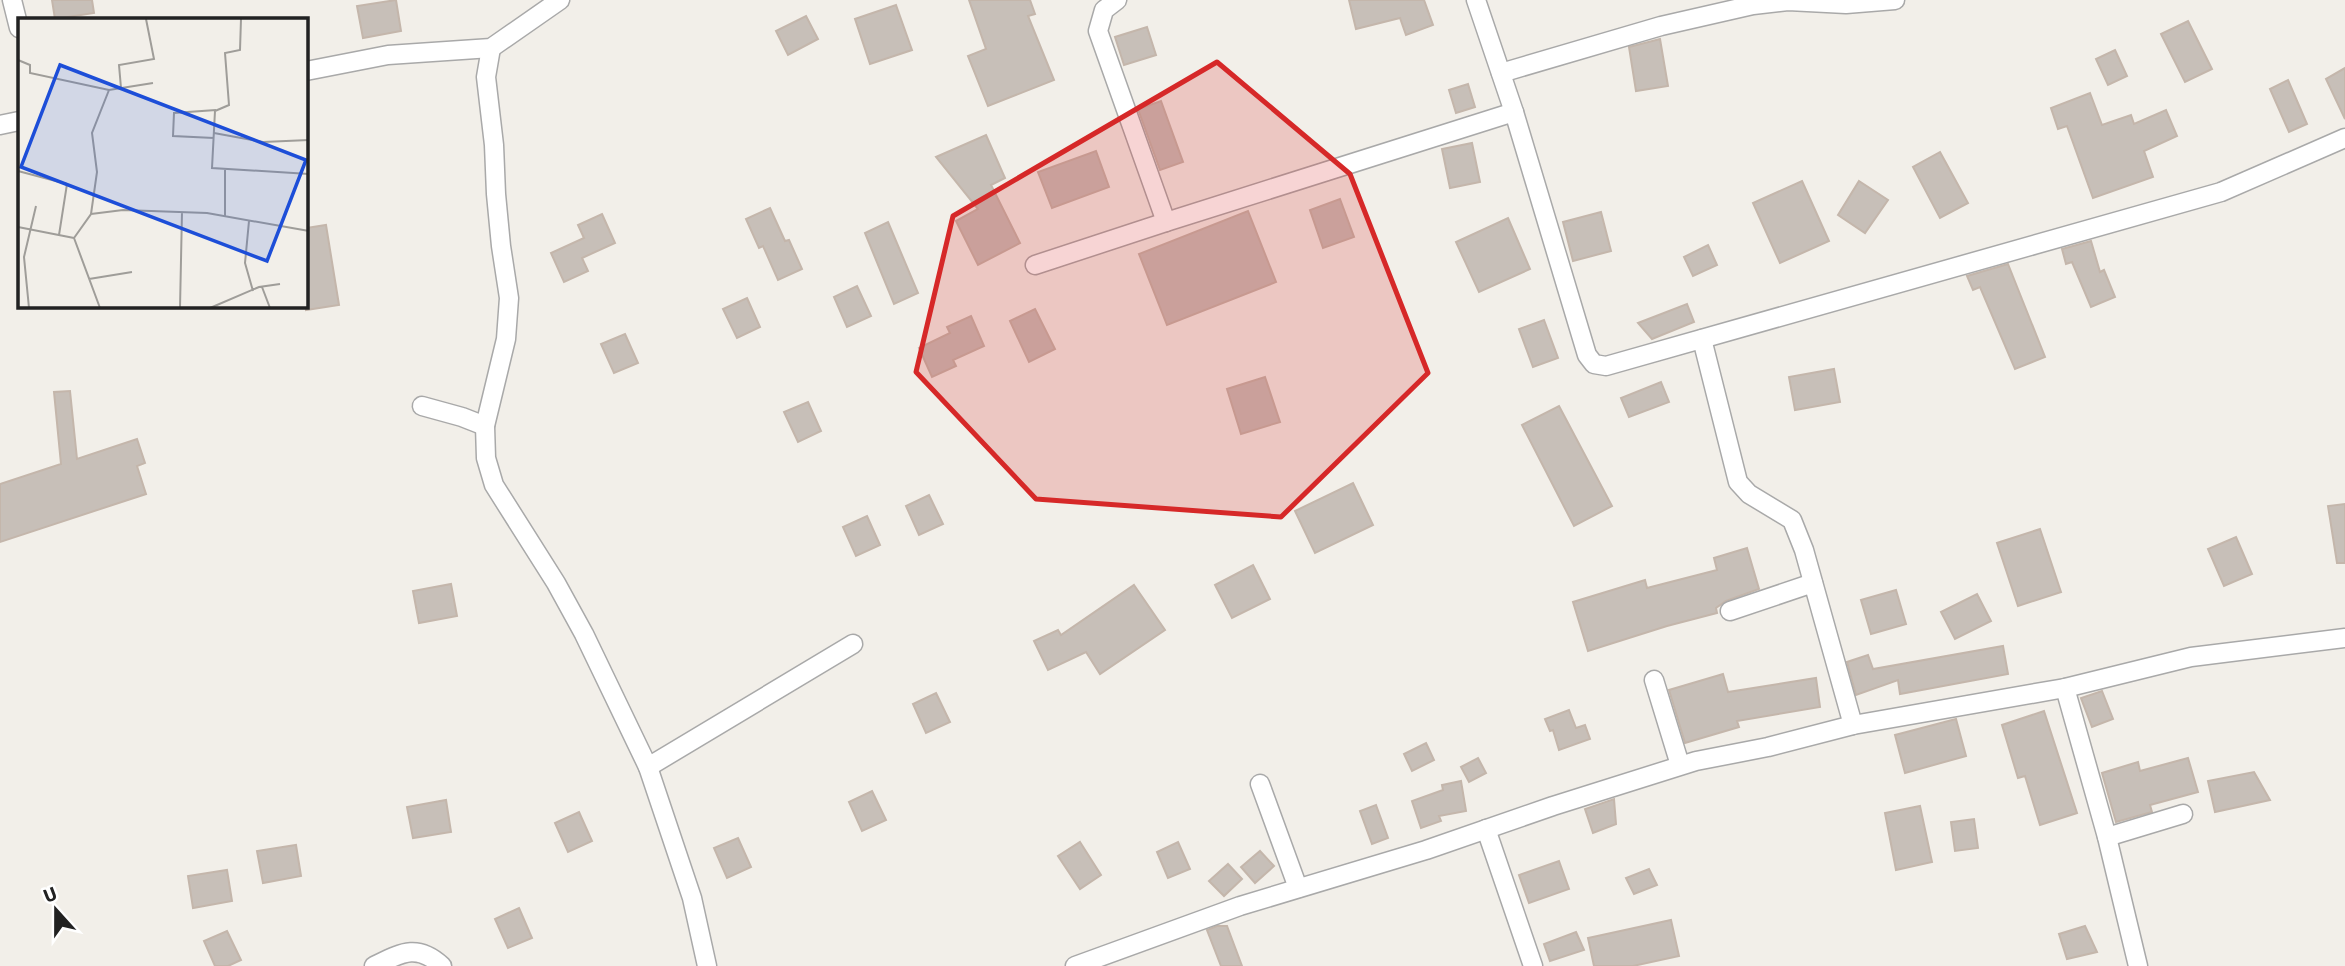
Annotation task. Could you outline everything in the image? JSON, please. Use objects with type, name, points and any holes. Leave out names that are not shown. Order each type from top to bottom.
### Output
[{"type":"street","points":[[12,0],[18,24]]},
{"type":"street","points":[[308,71],[387,54],[491,48],[560,0]]},
{"type":"street","points":[[1117,0],[1104,10],[1098,31],[1166,222]]},
{"type":"street","points":[[1476,0],[1514,112],[1587,355],[1594,364],[1606,366],[2221,192],[2345,138]]},
{"type":"street","points":[[1501,73],[1661,26],[1754,5],[1788,1],[1846,4],[1895,0]]},
{"type":"street","points":[[491,48],[486,77],[501,246],[509,298],[506,340],[485,426],[486,458],[494,485],[556,583],[584,634],[648,767],[692,898],[707,966]]},
{"type":"street","points":[[1035,265],[1514,112]]},
{"type":"street","points":[[0,125],[18,121]]},
{"type":"street","points":[[1702,339],[1738,482],[1749,494],[1792,520],[1804,551],[1853,724]]},
{"type":"street","points":[[422,406],[485,426]]},
{"type":"street","points":[[1730,611],[1813,583]]},
{"type":"street","points":[[1075,966],[1298,888],[1426,850],[1681,765],[1768,747],[1853,724],[2065,688],[2191,657],[2345,638]]},
{"type":"street","points":[[648,767],[853,644]]},
{"type":"street","points":[[1654,680],[1681,765]]},
{"type":"street","points":[[2065,688],[2107,837],[2138,966]]},
{"type":"street","points":[[1260,784],[1298,888]]},
{"type":"street","points":[[2107,837],[2183,814]]},
{"type":"street","points":[[1486,829],[1533,966]]},
{"type":"street","points":[[374,966],[403,952],[421,952],[442,966]]},
{"type":"highlighted area","points":[[1217,62],[1350,174],[1428,373],[1281,517],[1036,499],[916,372],[953,216]]},
{"type":"building","points":[[52,0],[92,0],[94,13],[55,18]]},
{"type":"building","points":[[396,0],[401,31],[363,38],[357,6]]},
{"type":"building","points":[[969,0],[1030,0],[1035,14],[1028,16],[1054,80],[988,106],[968,56],[986,49]]},
{"type":"building","points":[[1349,0],[1424,0],[1433,25],[1406,35],[1400,18],[1356,29]]},
{"type":"building","points":[[896,5],[912,50],[870,64],[855,19]]},
{"type":"building","points":[[806,16],[818,39],[788,55],[776,31]]},
{"type":"building","points":[[2188,21],[2212,69],[2185,82],[2161,34]]},
{"type":"building","points":[[1147,27],[1156,55],[1124,65],[1115,37]]},
{"type":"building","points":[[1660,39],[1668,86],[1636,91],[1629,47]]},
{"type":"building","points":[[2115,50],[2127,76],[2108,85],[2096,59]]},
{"type":"building","points":[[2345,68],[2345,119],[2326,79]]},
{"type":"building","points":[[2288,80],[2307,124],[2289,132],[2270,89]]},
{"type":"building","points":[[1468,84],[1475,107],[1456,113],[1449,90]]},
{"type":"building","points":[[2090,93],[2102,125],[2131,115],[2134,124],[2166,110],[2177,136],[2144,151],[2153,177],[2093,198],[2067,126],[2058,129],[2051,108]]},
{"type":"building","points":[[1161,101],[1183,162],[1160,170],[1138,109]]},
{"type":"building","points":[[986,135],[1005,178],[991,185],[1020,243],[978,265],[956,221],[978,209],[936,157]]},
{"type":"building","points":[[1472,143],[1480,182],[1450,188],[1442,149]]},
{"type":"building","points":[[1096,151],[1109,187],[1052,208],[1038,172]]},
{"type":"building","points":[[1940,152],[1968,203],[1940,218],[1913,167]]},
{"type":"building","points":[[1802,181],[1829,241],[1780,263],[1753,203]]},
{"type":"building","points":[[1859,181],[1888,200],[1865,233],[1838,215]]},
{"type":"building","points":[[1340,199],[1354,237],[1323,248],[1310,210]]},
{"type":"building","points":[[770,208],[802,269],[778,280],[763,246],[759,248],[746,219]]},
{"type":"building","points":[[1248,211],[1276,282],[1167,325],[1139,254]]},
{"type":"building","points":[[1601,212],[1611,251],[1573,261],[1563,222]]},
{"type":"building","points":[[602,214],[615,243],[582,258],[588,271],[564,282],[551,253],[584,238],[578,225]]},
{"type":"building","points":[[1508,218],[1530,269],[1479,292],[1456,242]]},
{"type":"building","points":[[888,222],[918,293],[894,304],[865,233]]},
{"type":"building","points":[[326,225],[339,305],[306,310],[308,228]]},
{"type":"building","points":[[2091,241],[2100,272],[2104,270],[2115,297],[2091,307],[2072,262],[2066,264],[2062,249]]},
{"type":"building","points":[[1708,245],[1717,265],[1693,276],[1684,257]]},
{"type":"building","points":[[2008,264],[2045,357],[2015,369],[1980,287],[1973,290],[1967,276]]},
{"type":"building","points":[[857,286],[871,316],[847,327],[834,297]]},
{"type":"building","points":[[747,298],[760,327],[737,338],[723,309]]},
{"type":"building","points":[[1687,304],[1694,322],[1652,339],[1638,323]]},
{"type":"building","points":[[1035,309],[1055,349],[1029,362],[1010,321]]},
{"type":"building","points":[[971,316],[984,346],[953,360],[956,366],[932,377],[919,348],[950,333],[947,327]]},
{"type":"building","points":[[1544,320],[1558,358],[1533,367],[1519,329]]},
{"type":"building","points":[[625,334],[638,363],[614,373],[601,344]]},
{"type":"building","points":[[1834,369],[1840,402],[1795,410],[1789,377]]},
{"type":"building","points":[[1265,377],[1280,422],[1241,434],[1227,389]]},
{"type":"building","points":[[1661,382],[1669,402],[1629,417],[1621,398]]},
{"type":"building","points":[[70,391],[77,459],[137,439],[145,463],[137,466],[146,494],[0,542],[0,484],[61,464],[54,392]]},
{"type":"building","points":[[808,402],[821,431],[798,442],[784,412]]},
{"type":"building","points":[[1559,406],[1612,506],[1574,526],[1522,425]]},
{"type":"building","points":[[1353,483],[1373,525],[1315,553],[1295,511]]},
{"type":"building","points":[[929,495],[943,524],[919,535],[906,506]]},
{"type":"building","points":[[2345,504],[2345,563],[2337,563],[2328,506]]},
{"type":"building","points":[[867,516],[880,545],[856,556],[843,527]]},
{"type":"building","points":[[2040,529],[2061,592],[2018,606],[1997,543]]},
{"type":"building","points":[[2236,537],[2252,574],[2224,586],[2208,549]]},
{"type":"building","points":[[1747,548],[1759,589],[1726,601],[1716,608],[1717,613],[1588,651],[1573,602],[1645,580],[1647,588],[1717,570],[1714,558]]},
{"type":"building","points":[[1253,565],[1270,599],[1232,618],[1215,585]]},
{"type":"building","points":[[451,584],[457,616],[419,623],[413,591]]},
{"type":"building","points":[[1134,585],[1165,630],[1100,674],[1086,652],[1048,670],[1034,641],[1058,630],[1061,635]]},
{"type":"building","points":[[1896,590],[1906,624],[1871,634],[1861,600]]},
{"type":"building","points":[[1977,594],[1991,621],[1955,639],[1941,612]]},
{"type":"building","points":[[2003,646],[2008,674],[1900,694],[1898,680],[1856,695],[1847,662],[1868,655],[1873,669]]},
{"type":"building","points":[[1723,674],[1728,692],[1816,678],[1820,707],[1737,721],[1739,727],[1685,743],[1669,690]]},
{"type":"building","points":[[2102,691],[2113,719],[2092,727],[2081,698]]},
{"type":"building","points":[[936,693],[950,722],[926,733],[913,704]]},
{"type":"building","points":[[1569,710],[1576,728],[1585,725],[1590,739],[1559,750],[1553,730],[1550,731],[1545,719]]},
{"type":"building","points":[[2044,711],[2077,813],[2040,825],[2025,776],[2018,778],[2002,725]]},
{"type":"building","points":[[1956,719],[1966,756],[1905,773],[1895,735]]},
{"type":"building","points":[[1426,743],[1434,760],[1412,771],[1404,754]]},
{"type":"building","points":[[1478,758],[1486,773],[1469,782],[1461,767]]},
{"type":"building","points":[[2188,758],[2198,792],[2150,805],[2152,812],[2116,822],[2102,773],[2138,762],[2140,771]]},
{"type":"building","points":[[2254,772],[2270,800],[2215,812],[2208,781]]},
{"type":"building","points":[[1461,781],[1466,811],[1439,816],[1441,821],[1421,828],[1412,801],[1443,790],[1442,785]]},
{"type":"building","points":[[872,791],[886,820],[862,831],[849,802]]},
{"type":"building","points":[[1614,799],[1616,824],[1593,833],[1585,809]]},
{"type":"building","points":[[446,800],[451,832],[413,838],[407,807]]},
{"type":"building","points":[[1376,805],[1388,838],[1372,844],[1360,811]]},
{"type":"building","points":[[1920,806],[1932,862],[1896,870],[1885,813]]},
{"type":"building","points":[[579,812],[592,841],[568,852],[555,823]]},
{"type":"building","points":[[1974,819],[1978,848],[1955,851],[1951,822]]},
{"type":"building","points":[[738,838],[751,867],[727,878],[714,848]]},
{"type":"building","points":[[1080,842],[1101,875],[1080,889],[1058,856]]},
{"type":"building","points":[[1178,842],[1190,869],[1168,878],[1157,852]]},
{"type":"building","points":[[296,845],[301,876],[263,883],[257,851]]},
{"type":"building","points":[[1260,851],[1274,866],[1255,883],[1241,867]]},
{"type":"building","points":[[1559,861],[1569,889],[1529,903],[1519,875]]},
{"type":"building","points":[[1228,864],[1242,879],[1224,896],[1209,881]]},
{"type":"building","points":[[1649,869],[1657,885],[1634,894],[1626,878]]},
{"type":"building","points":[[227,870],[232,901],[193,908],[188,876]]},
{"type":"building","points":[[519,908],[532,938],[508,948],[495,919]]},
{"type":"building","points":[[1671,920],[1679,956],[1633,966],[1594,966],[1588,938]]},
{"type":"building","points":[[1227,926],[1242,966],[1221,966],[1207,930]]},
{"type":"building","points":[[2085,926],[2097,952],[2067,959],[2059,934]]},
{"type":"building","points":[[227,931],[241,960],[228,966],[215,966],[204,941]]},
{"type":"building","points":[[1576,932],[1584,950],[1550,961],[1544,944]]}]
